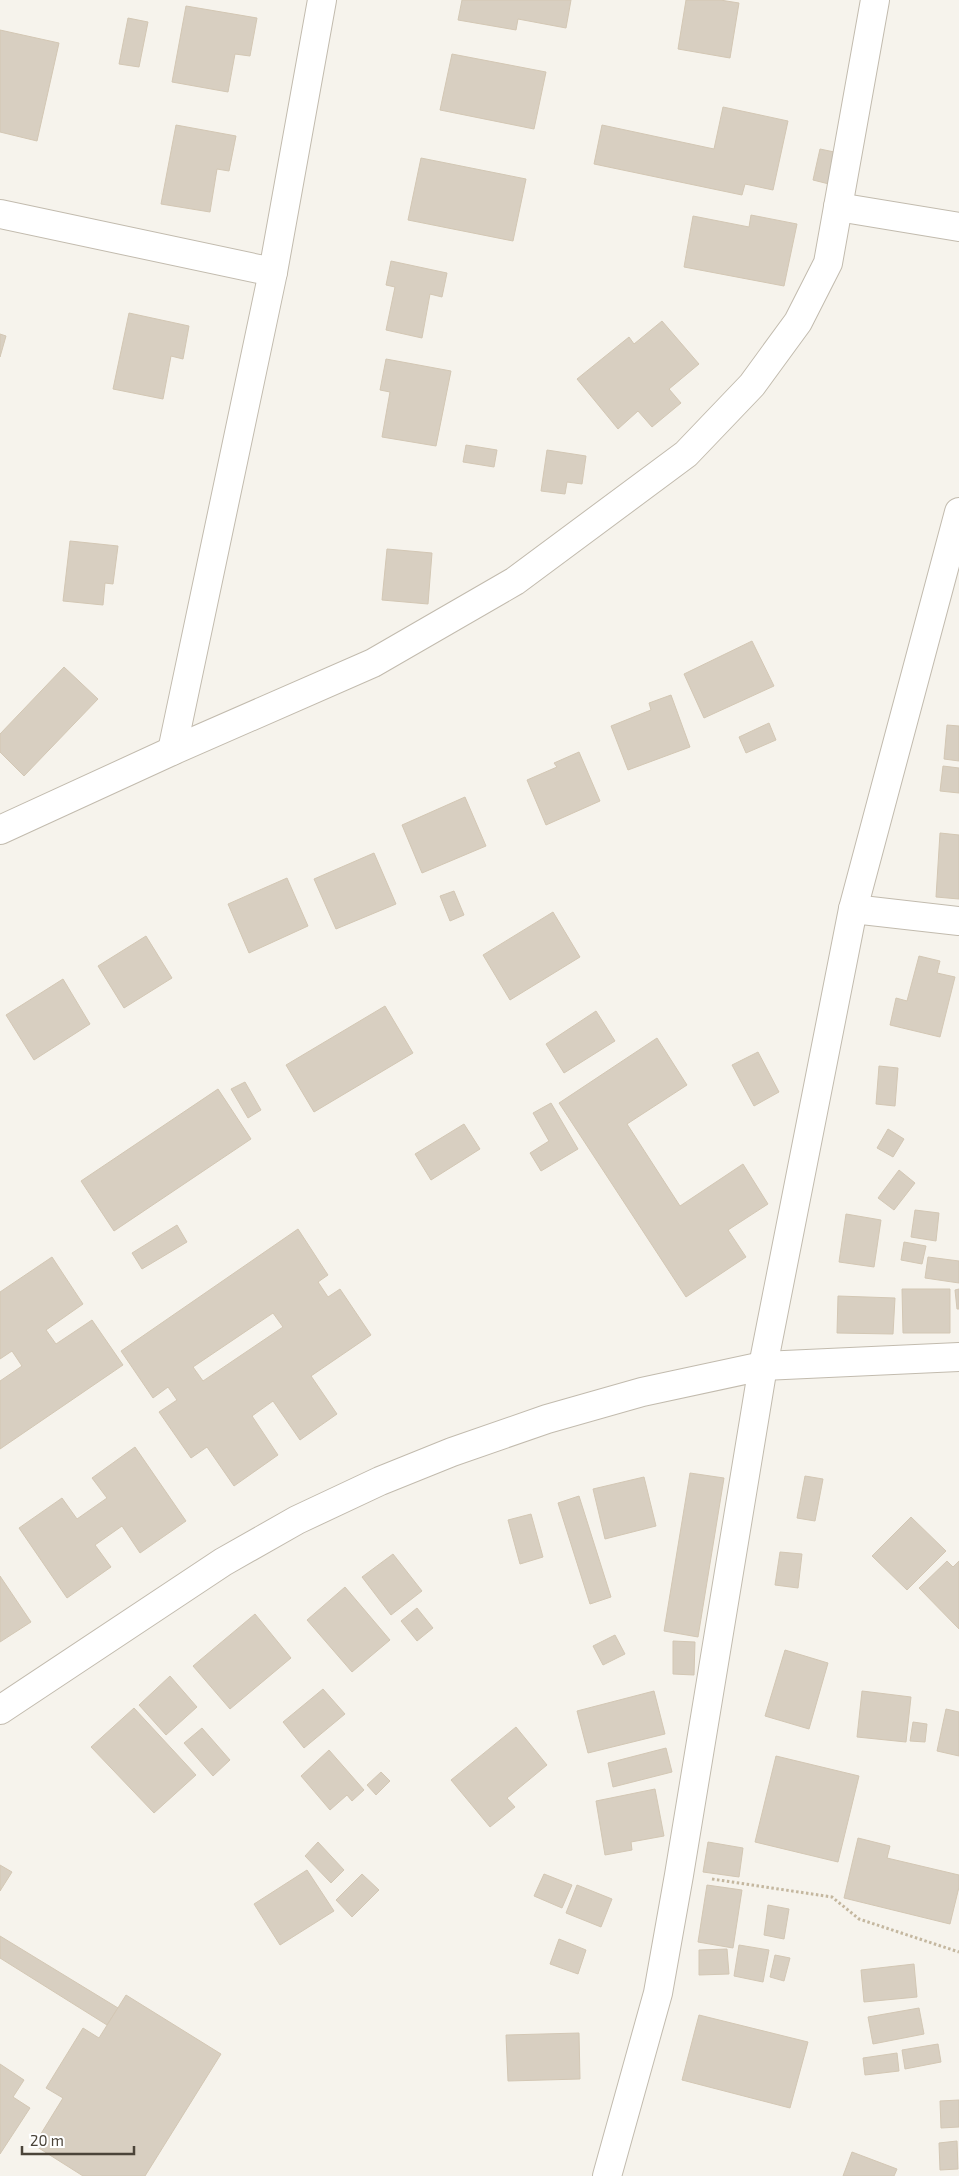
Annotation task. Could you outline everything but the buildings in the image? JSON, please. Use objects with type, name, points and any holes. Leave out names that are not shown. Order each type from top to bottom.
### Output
[{"type":"street","points":[[172,751],[273,272],[322,0]]},
{"type":"street","points":[[0,830],[172,751],[373,664],[515,581],[686,454],[752,385],[798,322],[828,263],[875,0]]},
{"type":"street","points":[[838,207],[959,227]]},
{"type":"street","points":[[0,214],[273,272]]},
{"type":"street","points":[[607,2176],[658,1993],[763,1366],[853,909],[959,512]]},
{"type":"street","points":[[853,909],[959,922]]},
{"type":"street","points":[[0,1710],[223,1562],[297,1520],[380,1481],[452,1452],[547,1420],[642,1392],[763,1366],[959,1357]]},
{"type":"path","points":[[679,1875],[832,1897],[859,1919],[959,1952]]}]
